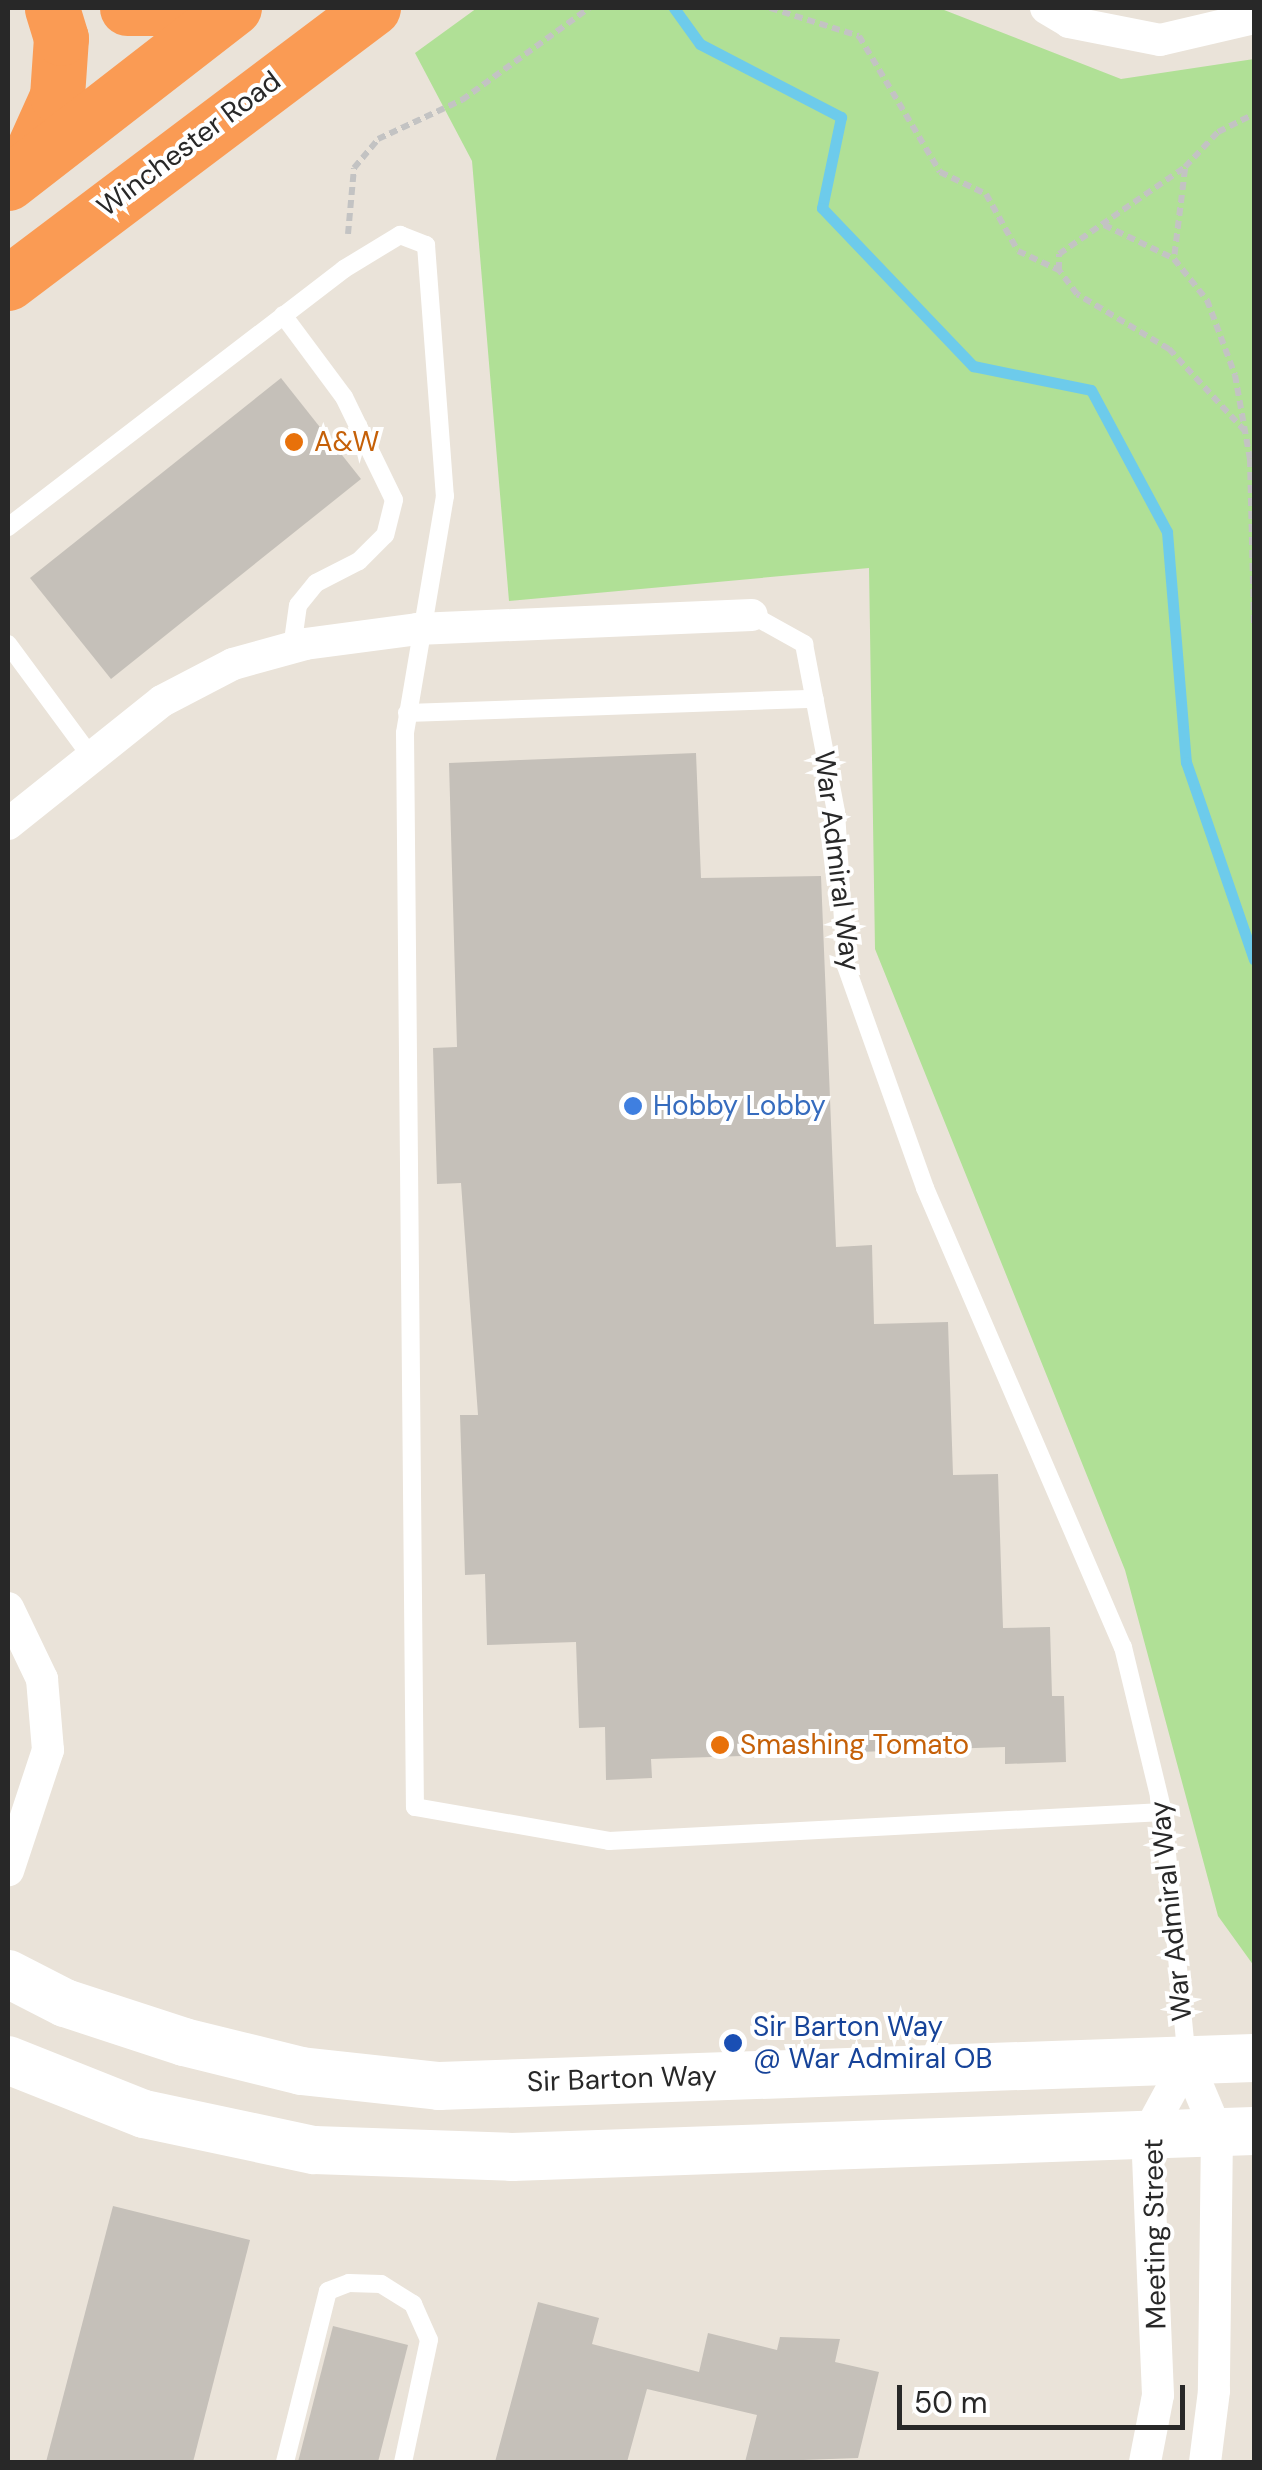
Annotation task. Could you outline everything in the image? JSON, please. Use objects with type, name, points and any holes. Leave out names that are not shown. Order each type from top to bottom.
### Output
[{"type":"highway","points":[[15,178],[57,96],[61,38],[52,8]]},
{"type":"highway","points":[[127,8],[200,8]]},
{"type":"highway","points":[[15,178],[234,8]]},
{"type":"highway","name":"Winchester Road","points":[[8,284],[373,8]]},
{"type":"main road","name":"Sir Barton Way","points":[[8,1974],[65,2003],[184,2042],[301,2071],[439,2086],[1254,2058]]},
{"type":"main road","points":[[8,2060],[144,2114],[314,2150],[512,2157],[1236,2132]]},
{"type":"street","points":[[1046,8],[1069,22],[1160,40],[1254,18]]},
{"type":"street","name":"War Admiral Way","points":[[9,819],[162,700],[233,664],[292,648],[417,629],[752,615]]},
{"type":"street","points":[[8,1608],[42,1679],[48,1750],[8,1871]]},
{"type":"street","points":[[1187,2061],[1236,2132],[1205,2462]]},
{"type":"street","name":"Meeting Street","points":[[1146,2462],[1158,2395],[1147,2136],[1187,2061]]},
{"type":"lane","points":[[8,526],[344,269],[400,236],[426,246],[445,496],[417,629],[407,713],[416,1807],[610,1841],[1163,1812]]},
{"type":"lane","points":[[283,315],[344,397],[394,500],[385,535],[359,561],[316,582],[298,605],[292,648]]},
{"type":"lane","name":"War Admiral Way","points":[[752,615],[804,644],[836,812],[846,966],[925,1188],[1123,1647],[1163,1812],[1187,2061]]},
{"type":"lane","points":[[8,644],[89,754]]},
{"type":"lane","points":[[407,713],[815,700]]},
{"type":"lane","points":[[285,2462],[328,2290],[349,2283],[381,2284],[413,2304],[430,2340],[402,2462]]},
{"type":"path","points":[[344,269],[354,168],[378,138],[462,100],[589,8]]},
{"type":"path","points":[[770,8],[860,36],[940,172],[986,194],[1018,250],[1059,270],[1076,294],[1170,350],[1245,431]]},
{"type":"path","points":[[1059,270],[1070,240],[1104,225],[1185,168],[1218,132],[1254,114]]},
{"type":"path","points":[[1174,259],[1185,168]]},
{"type":"path","points":[[1104,225],[1174,259],[1224,336],[1245,431],[1254,628]]},
{"type":"green space","points":[[477,8],[939,8],[1121,79],[1254,59],[1254,1966],[1218,1916],[1125,1570],[875,949],[869,568],[509,601],[472,161],[415,53]]},
{"type":"building","points":[[281,378],[361,479],[111,679],[30,578]]},
{"type":"building","points":[[696,753],[701,878],[821,876],[836,1247],[872,1245],[874,1324],[948,1322],[953,1475],[998,1474],[1003,1628],[1050,1627],[1052,1696],[1064,1696],[1066,1762],[1005,1764],[1005,1747],[651,1759],[652,1778],[606,1780],[605,1727],[579,1728],[576,1642],[487,1645],[485,1574],[465,1575],[460,1415],[478,1415],[461,1183],[437,1184],[433,1048],[457,1047],[449,763]]},
{"type":"building","points":[[113,2206],[250,2240],[193,2462],[46,2462]]},
{"type":"building","points":[[538,2302],[599,2318],[592,2344],[699,2372],[708,2333],[777,2350],[780,2337],[840,2339],[835,2362],[879,2372],[858,2458],[745,2462],[757,2415],[647,2389],[627,2462],[495,2462]]},
{"type":"building","points":[[333,2326],[408,2345],[378,2462],[298,2462]]},
{"type":"waterway","points":[[674,8],[700,44],[841,117],[822,208],[973,366],[1091,390],[1167,532],[1186,762],[1254,960]]},
{"type":"place","name":"A&W","points":[[294,442]]},
{"type":"place","name":"Hobby Lobby","points":[[633,1106]]},
{"type":"place","name":"Smashing Tomato","points":[[720,1745]]},
{"type":"place","name":"Sir Barton Way @ War Admiral OB","points":[[733,2043]]}]
